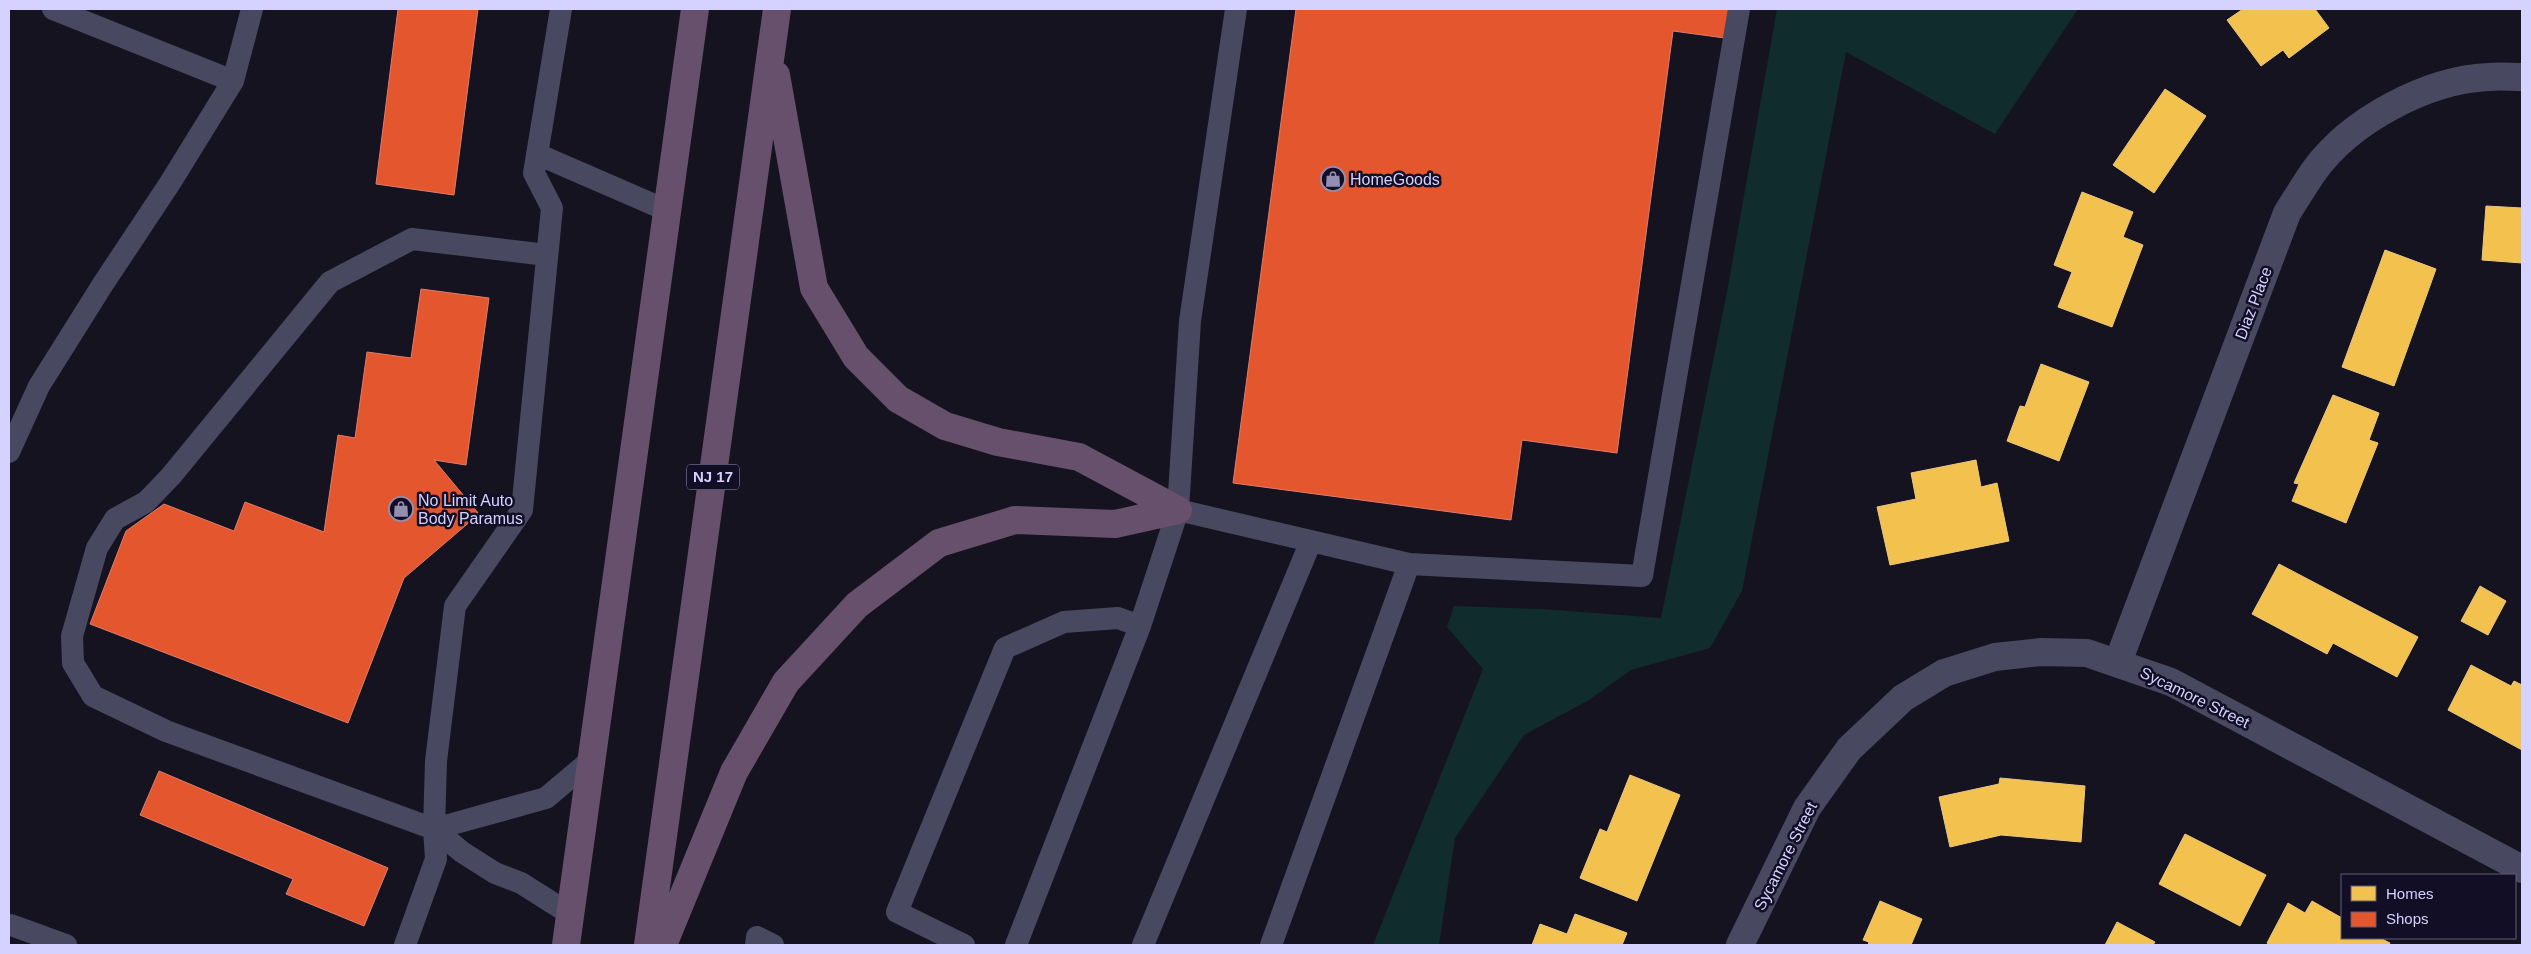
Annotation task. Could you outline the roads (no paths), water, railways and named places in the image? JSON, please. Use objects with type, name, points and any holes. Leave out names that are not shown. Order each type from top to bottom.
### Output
[{"type":"highway","points":[[566,945],[695,9]]},
{"type":"highway","name":"NJ 17","points":[[654,944],[777,9]]},
{"type":"highway","points":[[772,48],[814,288],[856,357],[898,399],[945,426],[998,442],[1079,457],[1178,510]]},
{"type":"highway","points":[[654,944],[734,772],[786,682],[857,605],[939,543],[1015,520],[1115,524],[1178,510]]},
{"type":"street","name":"Diaz Place","points":[[2118,662],[2288,213],[2315,170],[2349,135],[2391,105],[2439,86],[2486,76],[2522,77]]},
{"type":"street","name":"Sycamore Street","points":[[1740,945],[1807,808],[1849,749],[1903,698],[1944,673],[1995,658],[2040,652],[2087,653],[2172,682],[2522,869]]},
{"type":"lane","points":[[53,9],[233,81]]},
{"type":"lane","points":[[9,452],[39,386],[103,284],[170,183],[233,81],[252,9]]},
{"type":"lane","points":[[405,945],[436,859],[434,829],[436,761],[455,606],[522,510],[552,208],[534,173],[562,9]]},
{"type":"lane","points":[[1016,945],[1140,626],[1178,510],[1190,321],[1236,9]]},
{"type":"lane","points":[[1178,510],[1409,564],[1642,576],[1739,9]]},
{"type":"lane","points":[[538,154],[666,210]]},
{"type":"lane","points":[[547,255],[412,239],[330,282],[172,476],[146,502],[115,519],[97,548],[72,636],[73,663],[93,696],[166,731],[434,829],[462,852],[495,873],[521,883],[570,914]]},
{"type":"lane","points":[[1143,945],[1311,541]]},
{"type":"lane","points":[[1271,945],[1409,564]]},
{"type":"lane","points":[[964,945],[897,912],[1005,648],[1064,622],[1118,618],[1140,626]]},
{"type":"lane","points":[[434,829],[546,798],[591,760]]},
{"type":"lane","points":[[11,925],[66,945]]},
{"type":"lane","points":[[756,945],[756,937],[773,945]]},
{"type":"place","name":"HomeGoods","points":[[1333,179]]},
{"type":"place","name":"No Limit Auto Body Paramus","points":[[401,509]]}]
